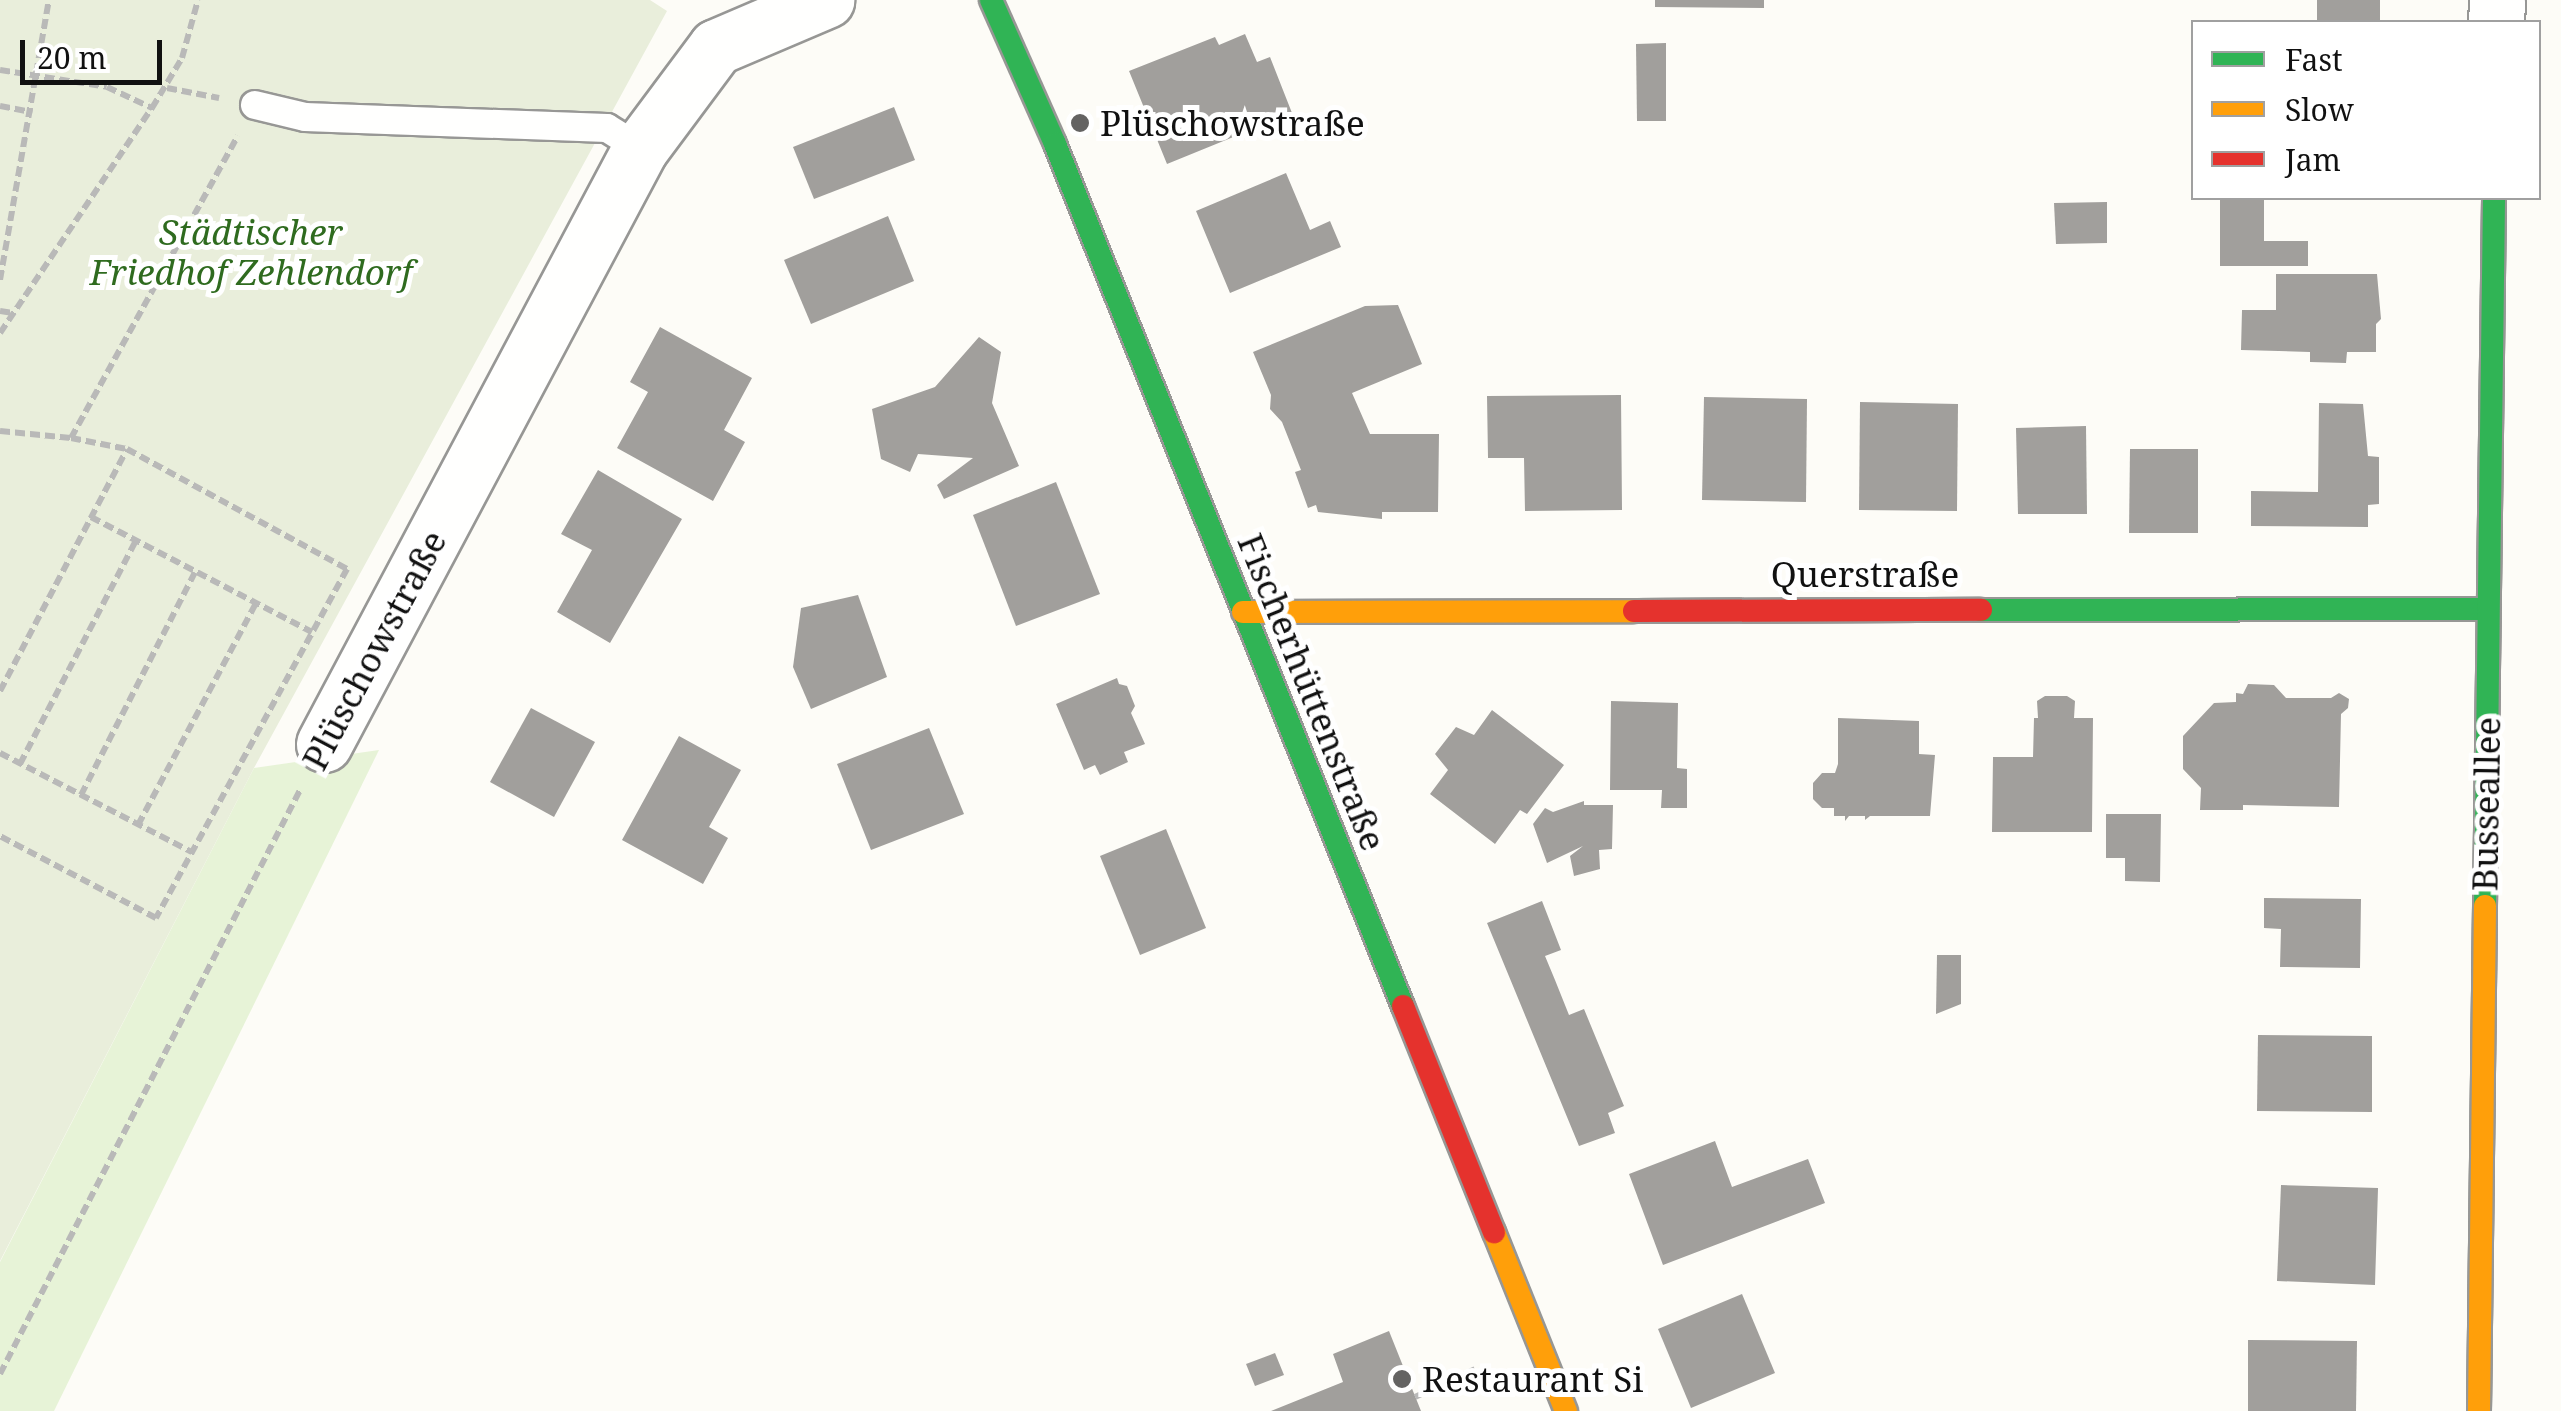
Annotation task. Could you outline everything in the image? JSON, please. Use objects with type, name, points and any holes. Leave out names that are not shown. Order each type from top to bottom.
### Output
[{"type":"street","name":"Plüschowstraße","points":[[324,744],[640,149],[716,47],[826,0]]},
{"type":"street","name":"Fischerhüttenstraße","points":[[992,0],[1055,144],[1566,1411]]},
{"type":"street","name":"Busseallee","points":[[2479,1411],[2494,200]]},
{"type":"street","name":"Querstraße","points":[[1243,612],[2488,610]]},
{"type":"lane","points":[[256,104],[305,117],[606,128],[640,149]]},
{"type":"path","points":[[0,280],[49,0]]},
{"type":"path","points":[[0,333],[166,88],[191,36],[198,0]]},
{"type":"path","points":[[0,70],[107,87],[152,108]]},
{"type":"path","points":[[71,438],[256,104],[166,88]]},
{"type":"path","points":[[0,106],[32,112]]},
{"type":"path","points":[[0,230],[9,232]]},
{"type":"path","points":[[0,311],[13,314]]},
{"type":"path","points":[[0,431],[127,448],[347,569],[156,918],[0,836]]},
{"type":"path","points":[[0,692],[127,448]]},
{"type":"path","points":[[91,518],[312,632]]},
{"type":"path","points":[[20,764],[136,540]]},
{"type":"path","points":[[81,795],[196,572]]},
{"type":"path","points":[[138,825],[256,603]]},
{"type":"path","name":"Plüschowstraße","points":[[0,1374],[324,744]]},
{"type":"path","points":[[0,753],[192,852]]},
{"type":"path","points":[[1415,1397],[1475,1370]]},
{"type":"green space","name":"Städtischer Friedhof Zehlendorf","points":[[0,0],[650,0],[667,11],[254,768],[0,1261]]},
{"type":"green space","points":[[379,750],[54,1411],[0,1411],[0,1262],[254,768]]},
{"type":"building","points":[[1655,0],[1764,0],[1764,8],[1655,7]]},
{"type":"building","points":[[2317,0],[2380,0],[2380,20],[2317,20]]},
{"type":"building","points":[[1245,34],[1257,62],[1270,57],[1292,113],[1167,164],[1129,71],[1215,37],[1219,45]]},
{"type":"building","points":[[1666,43],[1666,121],[1637,121],[1636,44]]},
{"type":"building","points":[[894,107],[915,160],[814,199],[793,147]]},
{"type":"building","points":[[1286,173],[1310,230],[1330,221],[1341,247],[1230,293],[1196,211]]},
{"type":"building","points":[[2220,200],[2264,200],[2264,241],[2308,241],[2308,266],[2220,266]]},
{"type":"building","points":[[2107,202],[2107,243],[2056,244],[2054,203]]},
{"type":"building","points":[[888,216],[914,281],[811,324],[784,260]]},
{"type":"building","points":[[2276,274],[2377,274],[2381,319],[2376,324],[2376,352],[2347,352],[2346,363],[2310,362],[2310,352],[2241,350],[2242,310],[2276,310]]},
{"type":"building","points":[[1398,305],[1422,364],[1352,393],[1370,434],[1439,434],[1438,512],[1382,512],[1382,519],[1318,512],[1316,505],[1308,508],[1295,472],[1301,470],[1282,422],[1270,409],[1271,395],[1253,352],[1365,306]]},
{"type":"building","points":[[660,327],[752,378],[724,430],[745,442],[713,501],[617,448],[648,392],[630,382]]},
{"type":"building","points":[[979,337],[1001,352],[992,403],[1019,466],[944,499],[937,485],[973,458],[918,454],[910,472],[881,459],[872,409],[935,387]]},
{"type":"building","points":[[1621,395],[1622,510],[1525,511],[1524,458],[1488,458],[1487,396]]},
{"type":"building","points":[[1704,397],[1807,399],[1806,502],[1702,500]]},
{"type":"building","points":[[1860,402],[1958,404],[1957,511],[1859,510]]},
{"type":"building","points":[[2319,403],[2363,404],[2368,456],[2379,457],[2379,504],[2368,505],[2368,527],[2251,526],[2251,491],[2318,492]]},
{"type":"building","points":[[2086,426],[2087,514],[2018,514],[2016,428]]},
{"type":"building","points":[[2130,449],[2198,449],[2198,533],[2129,533]]},
{"type":"building","points":[[598,470],[682,519],[610,643],[557,612],[592,550],[561,534]]},
{"type":"building","points":[[1056,482],[1100,594],[1016,626],[973,515]]},
{"type":"building","points":[[858,595],[887,677],[811,709],[793,667],[801,608]]},
{"type":"building","points":[[1117,678],[1119,684],[1127,686],[1135,706],[1131,713],[1145,744],[1124,752],[1128,762],[1100,775],[1095,765],[1084,770],[1056,704]]},
{"type":"building","points":[[2248,684],[2274,685],[2286,698],[2331,698],[2339,693],[2349,699],[2348,708],[2341,714],[2339,807],[2243,805],[2243,810],[2200,810],[2201,788],[2183,769],[2183,736],[2214,703],[2236,702],[2236,693],[2243,694]]},
{"type":"building","points":[[2045,696],[2067,696],[2075,701],[2074,718],[2093,718],[2092,832],[1992,832],[1993,757],[2033,757],[2037,701]]},
{"type":"building","points":[[1611,701],[1678,703],[1677,768],[1687,769],[1687,808],[1661,808],[1662,790],[1610,790]]},
{"type":"building","points":[[531,708],[595,742],[554,817],[490,782]]},
{"type":"building","points":[[1492,710],[1564,765],[1527,814],[1520,810],[1495,844],[1430,794],[1448,770],[1435,754],[1456,727],[1474,735]]},
{"type":"building","points":[[1838,718],[1919,721],[1919,754],[1935,755],[1930,816],[1870,816],[1865,820],[1865,816],[1849,816],[1845,821],[1845,816],[1834,816],[1834,808],[1822,808],[1813,799],[1813,783],[1822,773],[1835,773],[1838,764]]},
{"type":"building","points":[[929,728],[964,814],[871,850],[837,764]]},
{"type":"building","points":[[679,736],[741,770],[709,827],[728,838],[703,884],[622,840]]},
{"type":"building","points":[[1584,801],[1584,805],[1613,805],[1612,849],[1599,850],[1600,869],[1574,876],[1570,856],[1583,846],[1547,863],[1533,824],[1545,808],[1553,812]]},
{"type":"building","points":[[2106,814],[2161,814],[2160,882],[2125,881],[2125,858],[2106,858]]},
{"type":"building","points":[[1166,829],[1206,928],[1140,955],[1100,856]]},
{"type":"building","points":[[2264,898],[2361,899],[2360,968],[2280,967],[2281,929],[2264,928]]},
{"type":"building","points":[[1542,901],[1561,950],[1545,956],[1569,1015],[1584,1009],[1624,1106],[1608,1113],[1615,1133],[1579,1146],[1487,923]]},
{"type":"building","points":[[1937,955],[1961,955],[1961,1004],[1936,1014]]},
{"type":"building","points":[[2258,1035],[2372,1036],[2372,1112],[2257,1111]]},
{"type":"building","points":[[1715,1141],[1732,1187],[1808,1159],[1825,1203],[1663,1265],[1629,1174]]},
{"type":"building","points":[[2281,1185],[2378,1188],[2375,1285],[2277,1281]]},
{"type":"building","points":[[1742,1294],[1775,1373],[1691,1408],[1658,1329]]},
{"type":"building","points":[[1389,1331],[1421,1411],[1271,1411],[1343,1382],[1333,1354]]},
{"type":"building","points":[[2248,1340],[2357,1341],[2356,1411],[2248,1411]]},
{"type":"building","points":[[1275,1353],[1284,1375],[1255,1386],[1246,1364]]},
{"type":"traffic: fast","points":[[991,0],[1055,144],[1403,1006]]},
{"type":"traffic: fast","points":[[2485,906],[2494,200]]},
{"type":"traffic: fast","points":[[1981,610],[2488,609]]},
{"type":"traffic: slow","points":[[1243,612],[1634,611]]},
{"type":"traffic: slow","points":[[2479,1411],[2485,906]]},
{"type":"traffic: slow","points":[[1494,1232],[1566,1411]]},
{"type":"traffic: jam","points":[[1634,611],[1981,610]]},
{"type":"traffic: jam","points":[[1403,1006],[1494,1232]]},
{"type":"place","name":"Plüschowstraße","points":[[1080,123]]},
{"type":"place","name":"Restaurant Si","points":[[1402,1379]]}]
